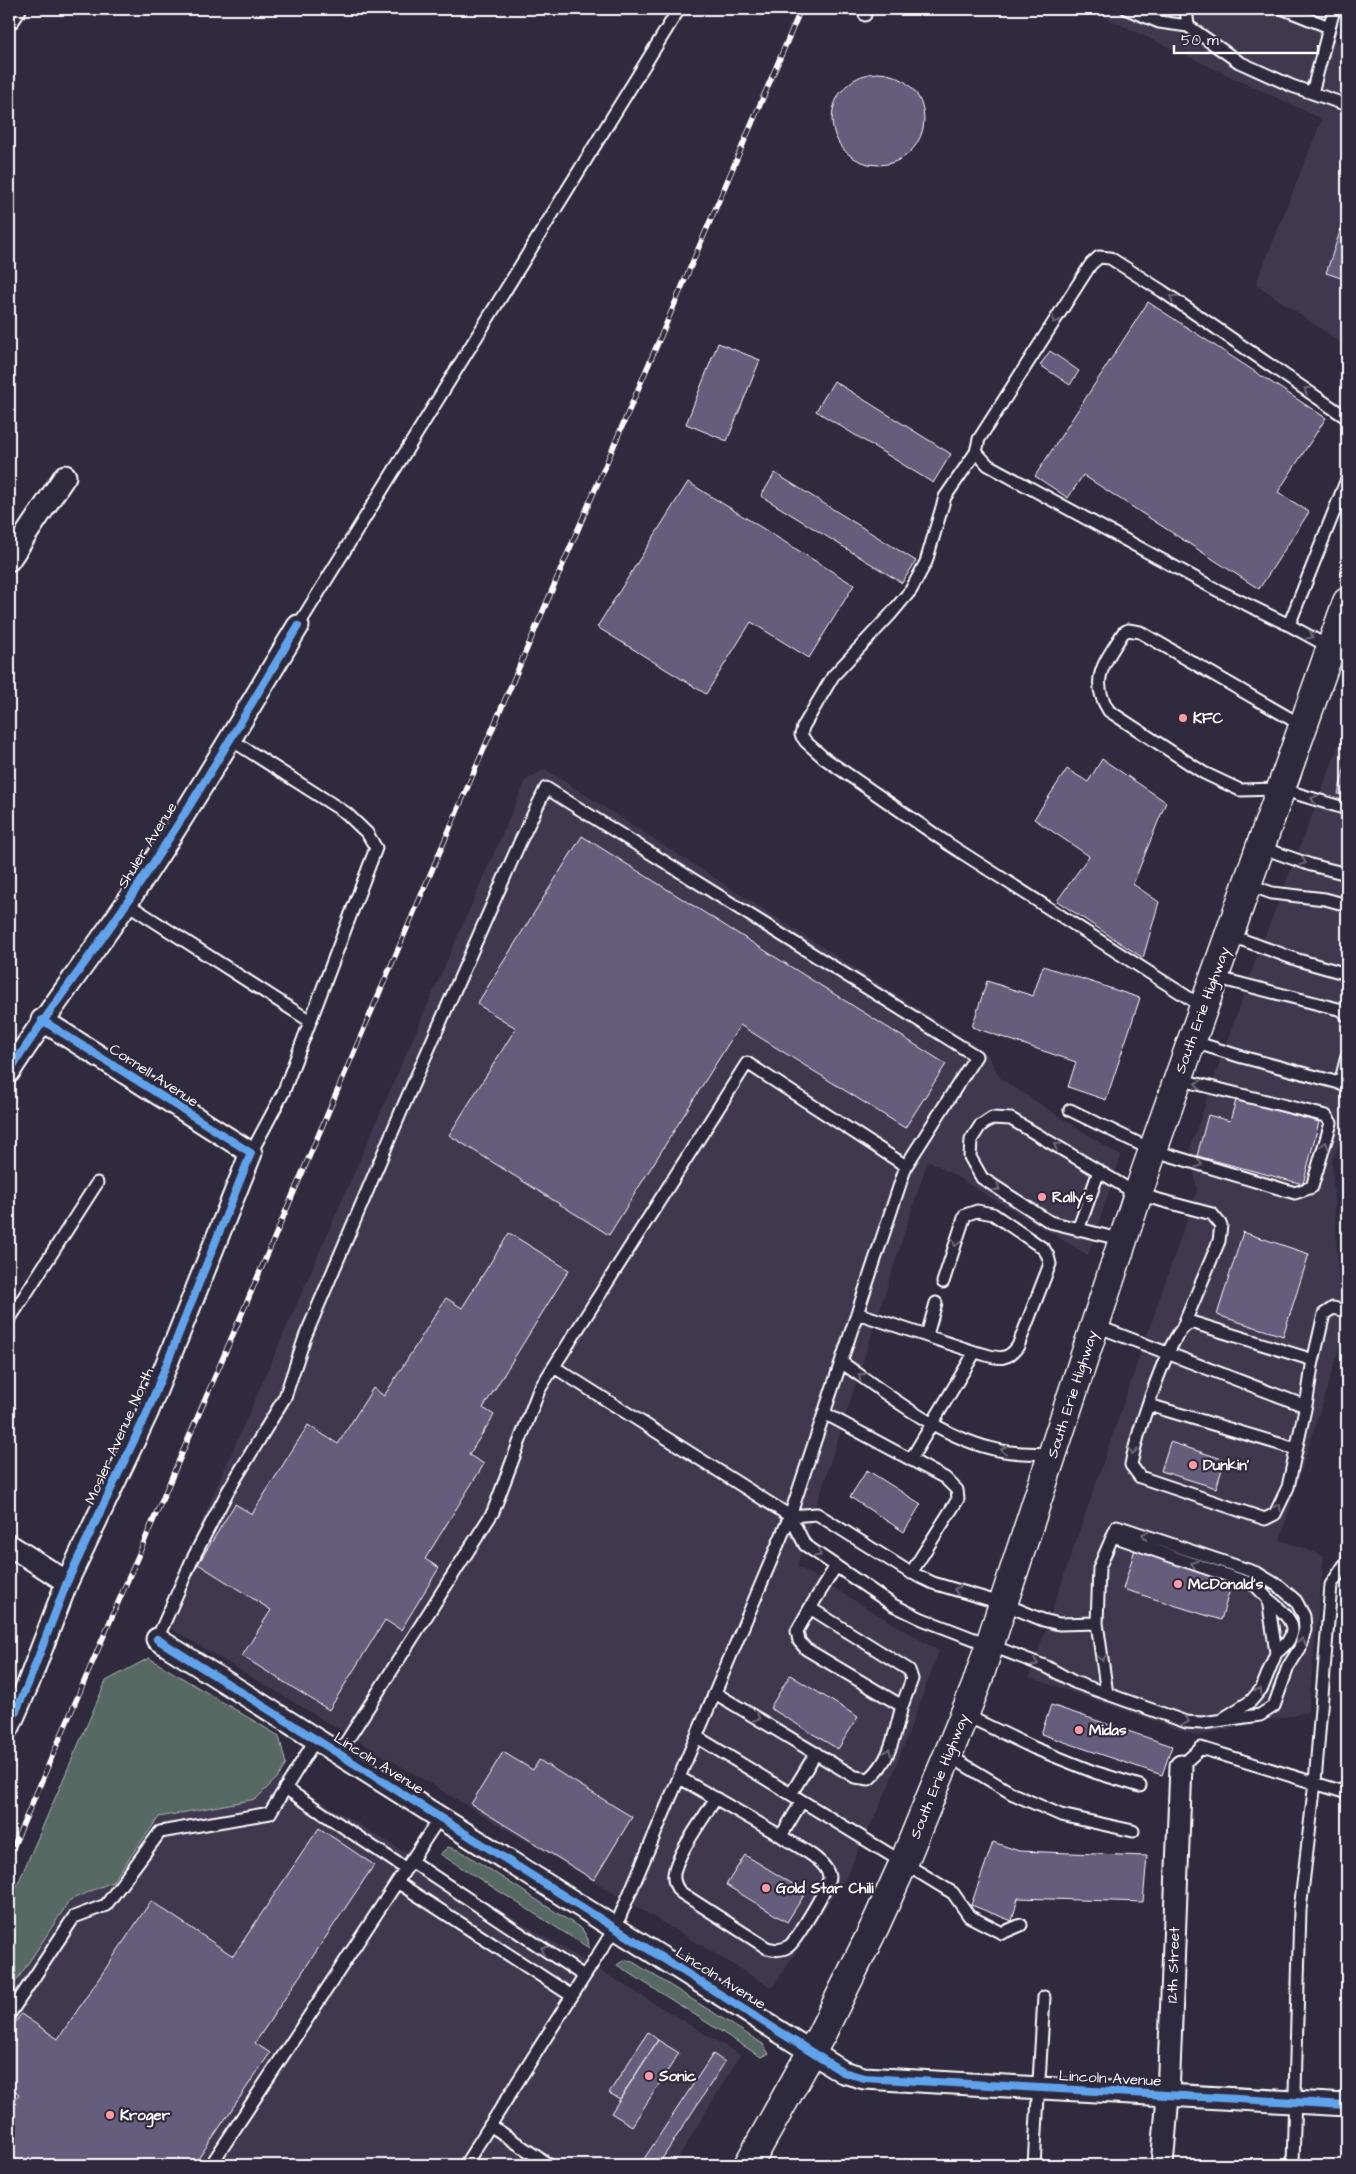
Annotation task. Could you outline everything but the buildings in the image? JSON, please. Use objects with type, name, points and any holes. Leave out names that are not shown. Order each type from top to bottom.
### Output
[{"type":"main road","name":"South Erie Highway","points":[[748,2165],[812,2052],[875,1926],[904,1862],[965,1715],[1004,1604],[1152,1150],[1347,602]]},
{"type":"street","points":[[9,18],[15,9]]},
{"type":"street","points":[[9,560],[65,476]]},
{"type":"street","name":"Shuler Avenue","points":[[9,1072],[42,1020],[126,904],[230,739],[298,626]]},
{"type":"street","name":"Cornell Avenue","points":[[42,1020],[251,1153]]},
{"type":"street","name":"Mosler Avenue North","points":[[9,1727],[28,1684],[67,1582],[147,1413],[251,1153]]},
{"type":"street","points":[[9,1545],[67,1582]]},
{"type":"street","name":"Lincoln Avenue","points":[[157,1639],[843,2072],[864,2078],[1347,2105]]},
{"type":"street","name":"12th Street","points":[[1162,2165],[1168,2096],[1180,1766]]},
{"type":"lane","points":[[298,626],[679,9]]},
{"type":"lane","points":[[1127,9],[1158,22],[1188,26],[1239,62],[1312,93],[1347,105]]},
{"type":"lane","points":[[1186,9],[1188,26]]},
{"type":"lane","points":[[1284,9],[1329,27]]},
{"type":"lane","points":[[1312,93],[1334,9]]},
{"type":"lane","points":[[1203,1007],[950,845],[824,758],[801,735],[803,727],[833,676],[911,590],[926,562],[946,497],[976,452],[978,439],[1090,264],[1099,257],[1110,258],[1162,291],[1347,418]]},
{"type":"lane","points":[[976,452],[988,465],[1004,474],[1217,590],[1331,648]]},
{"type":"lane","points":[[1289,625],[1347,479]]},
{"type":"lane","points":[[1303,726],[1140,632],[1128,630],[1123,632],[1101,670],[1098,684],[1100,699],[1108,711],[1204,773],[1240,790],[1281,789],[1347,808]]},
{"type":"lane","points":[[230,739],[346,813],[367,833],[376,848],[283,1092],[251,1153]]},
{"type":"lane","points":[[157,1639],[192,1560],[228,1491],[285,1397],[305,1337],[520,842],[546,788],[976,1056],[906,1166],[790,1516],[615,1928],[465,2165]]},
{"type":"lane","points":[[1260,847],[1311,865],[1347,874]]},
{"type":"lane","points":[[1247,884],[1272,893],[1325,899],[1347,905]]},
{"type":"lane","points":[[126,904],[310,1021]]},
{"type":"lane","points":[[1229,935],[1298,960],[1347,974]]},
{"type":"lane","points":[[1214,977],[1342,1010],[1347,1016]]},
{"type":"lane","points":[[1191,1041],[1242,1057],[1344,1084],[1347,1056]]},
{"type":"lane","points":[[338,1754],[493,1512],[539,1390],[747,1063],[906,1166]]},
{"type":"lane","points":[[1070,1110],[1152,1150],[1295,1193],[1312,1187],[1331,1123],[1326,1116],[1178,1078]]},
{"type":"lane","points":[[1123,1240],[1050,1222],[982,1178],[970,1157],[971,1140],[980,1126],[992,1118],[1011,1119],[1137,1194],[1212,1214],[1221,1225],[1219,1241],[1182,1329],[1168,1353],[1134,1445],[1131,1465],[1140,1477],[1265,1520],[1274,1514],[1288,1487],[1324,1314],[1333,1308],[1347,1311]]},
{"type":"lane","points":[[1078,1230],[1099,1171]]},
{"type":"lane","points":[[9,1320],[97,1183]]},
{"type":"lane","points":[[858,1312],[975,1352],[1002,1359],[1012,1354],[1018,1346],[1050,1264],[1044,1249],[993,1214],[977,1211],[965,1216],[943,1282]]},
{"type":"lane","points":[[927,1335],[936,1303]]},
{"type":"lane","points":[[1182,1329],[1192,1322],[1313,1360]]},
{"type":"lane","points":[[1094,1325],[1300,1404],[1307,1400]]},
{"type":"lane","points":[[911,1460],[975,1352]]},
{"type":"lane","points":[[841,1362],[921,1418],[965,1439],[998,1450],[1052,1454]]},
{"type":"lane","points":[[554,1366],[790,1516],[805,1545],[900,1608],[922,1619],[1047,1667],[1074,1682],[1107,1694],[1186,1722],[1202,1723],[1260,1715],[1274,1706],[1288,1666],[1300,1648],[1305,1629],[1304,1616],[1296,1601],[1280,1587],[1257,1573],[1117,1526],[1099,1568],[1098,1623],[1107,1694]]},
{"type":"lane","points":[[1149,1405],[1296,1449]]},
{"type":"lane","points":[[824,1413],[945,1478],[957,1490],[958,1499],[911,1573]]},
{"type":"lane","points":[[790,1516],[817,1514],[911,1573],[933,1583],[1004,1604],[1043,1620],[1059,1624],[1098,1623]]},
{"type":"lane","points":[[1112,1536],[1255,1586],[1287,1615],[1292,1625],[1292,1634],[1287,1644],[1276,1653],[1262,1688],[1252,1701],[1220,1720]]},
{"type":"lane","points":[[1293,2165],[1300,1910],[1315,1782],[1331,1585],[1347,1561]]},
{"type":"lane","points":[[836,1566],[797,1631],[799,1641],[806,1649],[902,1706]]},
{"type":"lane","points":[[1268,1599],[1276,1653]]},
{"type":"lane","points":[[716,1693],[855,1777],[869,1779],[880,1770],[889,1754],[902,1706],[912,1679],[909,1670],[901,1663],[810,1608]]},
{"type":"lane","points":[[965,1715],[1034,1748],[1094,1772],[1140,1786]]},
{"type":"lane","points":[[697,1737],[953,1893],[968,1916],[1002,1933],[1021,1925]]},
{"type":"lane","points":[[9,2015],[74,1916],[106,1905],[160,1832],[270,1813],[316,1739]]},
{"type":"lane","points":[[1180,1766],[1201,1748],[1347,1793]]},
{"type":"lane","points":[[791,1794],[816,1753]]},
{"type":"lane","points":[[948,1755],[1013,1794],[1061,1815],[1133,1831]]},
{"type":"lane","points":[[680,1778],[716,1798],[781,1836],[816,1858],[825,1867],[830,1878],[827,1889],[790,1946],[780,1951],[767,1948],[680,1892],[675,1884],[674,1875],[678,1862],[716,1798]]},
{"type":"lane","points":[[285,1788],[584,1976]]},
{"type":"lane","points":[[781,1836],[802,1801]]},
{"type":"lane","points":[[211,2165],[440,1817]]},
{"type":"lane","points":[[397,1882],[572,1996]]},
{"type":"lane","points":[[1034,2165],[1044,1997]]},
{"type":"lane","points":[[490,2125],[549,2165]]},
{"type":"shaded area","points":[[1087,9],[1342,9],[1335,41],[1347,47],[1347,347],[1256,284],[1322,119]]},
{"type":"shaded area","points":[[1347,720],[1347,1124],[1332,1162],[1342,1340],[1280,1540],[1324,1556],[1308,1712],[1197,1736],[1029,1677],[1197,1190],[1190,1148],[1253,967],[1335,756]]},
{"type":"shaded area","points":[[545,769],[986,1052],[1001,1079],[1121,1156],[1088,1255],[928,1160],[797,1566],[939,1651],[888,1788],[846,1877],[772,1988],[158,1621],[526,780]]},
{"type":"shaded area","points":[[279,1776],[740,2055],[674,2165],[9,2165],[9,1990],[70,1900],[112,1882],[159,1817],[256,1799]]},
{"type":"green space","points":[[1347,9],[1347,40],[1340,36]]},
{"type":"green space","points":[[149,1658],[279,1736],[286,1764],[279,1776],[256,1799],[159,1817],[112,1882],[70,1900],[9,1992],[9,1904],[106,1681]]},
{"type":"green space","points":[[448,1847],[461,1851],[582,1929],[588,1939],[589,1948],[440,1854]]},
{"type":"green space","points":[[624,1960],[633,1962],[763,2044],[769,2054],[761,2057],[617,1965]]},
{"type":"railway","points":[[9,1857],[801,9]]},
{"type":"cycle path","points":[[9,1072],[149,870],[298,626]]},
{"type":"cycle path","points":[[9,1727],[28,1684],[67,1582],[147,1413],[251,1153],[42,1020]]},
{"type":"cycle path","points":[[157,1639],[843,2072],[864,2078],[1347,2105]]},
{"type":"place","name":"KFC","points":[[1183,718]]},
{"type":"place","name":"Rally's","points":[[1042,1197]]},
{"type":"place","name":"Dunkin'","points":[[1193,1465]]},
{"type":"place","name":"McDonald's","points":[[1178,1584]]},
{"type":"place","name":"Midas","points":[[1079,1730]]},
{"type":"place","name":"Gold Star Chili","points":[[766,1888]]},
{"type":"place","name":"Sonic","points":[[649,2076]]},
{"type":"place","name":"Kroger","points":[[110,2115]]}]
